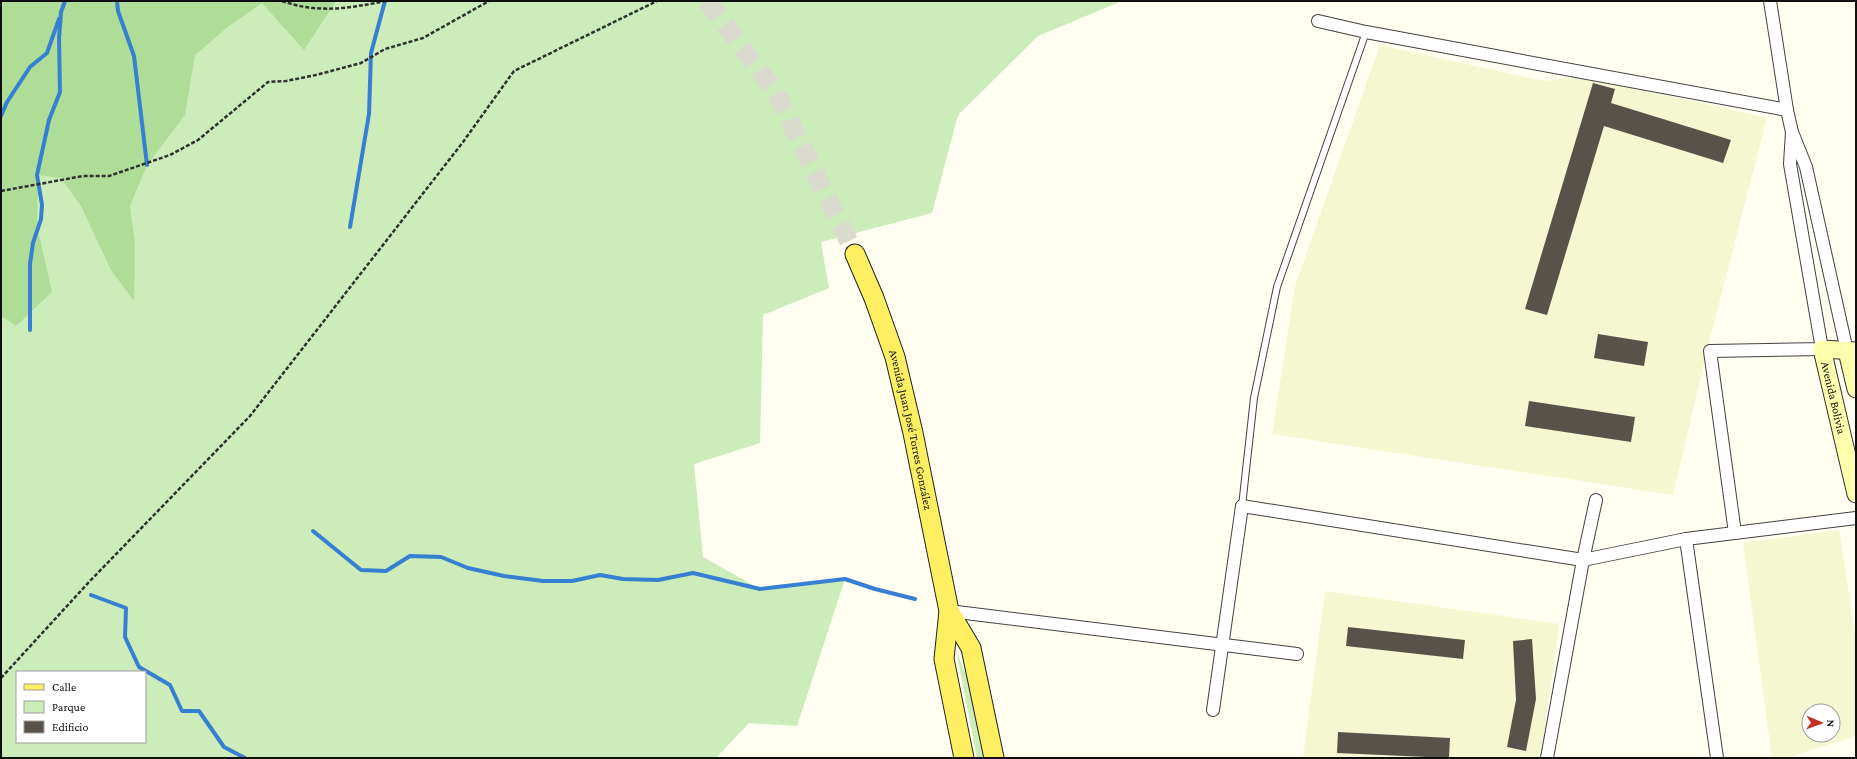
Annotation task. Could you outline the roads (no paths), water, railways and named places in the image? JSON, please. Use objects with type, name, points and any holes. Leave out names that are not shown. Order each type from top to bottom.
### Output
[{"type":"main road","name":"Avenida Juan José Torres González","points":[[855,254],[874,298],[895,358],[913,433],[949,611],[944,659],[964,758]]},
{"type":"main road","name":"Avenida Juan José Torres González","points":[[949,611],[971,648],[994,758]]},
{"type":"street","points":[[1735,533],[1710,351],[1822,349],[1851,351],[1806,167],[1792,132],[1787,110],[1770,1]]},
{"type":"street","points":[[1318,21],[1366,32],[1787,110]]},
{"type":"street","points":[[1792,132],[1790,164],[1822,349]]},
{"type":"street","name":"Avenida Bolivia","points":[[1822,349],[1856,494]]},
{"type":"street","name":"Avenida Bolivia","points":[[1851,351],[1856,389]]},
{"type":"street","points":[[1547,758],[1583,560],[1596,500]]},
{"type":"street","points":[[1213,710],[1242,506],[1583,560],[1686,539],[1856,518]]},
{"type":"street","points":[[1686,539],[1717,758]]},
{"type":"street","points":[[949,611],[1297,654]]},
{"type":"lane","points":[[1242,506],[1254,398],[1277,287],[1366,32]]},
{"type":"waterway","points":[[30,330],[30,264],[33,243],[41,219],[42,205],[37,175],[49,120],[60,92],[59,38],[61,12],[65,1]]},
{"type":"waterway","points":[[117,1],[118,11],[134,56],[147,165]]},
{"type":"waterway","points":[[350,227],[369,114],[371,53],[385,1]]},
{"type":"waterway","points":[[1,116],[7,102],[30,67],[47,53],[59,19]]},
{"type":"waterway","points":[[313,531],[361,570],[386,571],[410,556],[441,557],[468,568],[504,576],[543,581],[572,581],[600,575],[623,579],[658,580],[693,573],[760,589],[845,579],[875,589],[915,599]]},
{"type":"waterway","points":[[91,595],[126,608],[125,637],[139,667],[146,671]]},
{"type":"waterway","points":[[146,671],[170,685],[182,711],[199,711],[224,747],[245,758]]},
{"type":"tunnel","points":[[707,1],[776,93],[855,254]]}]
